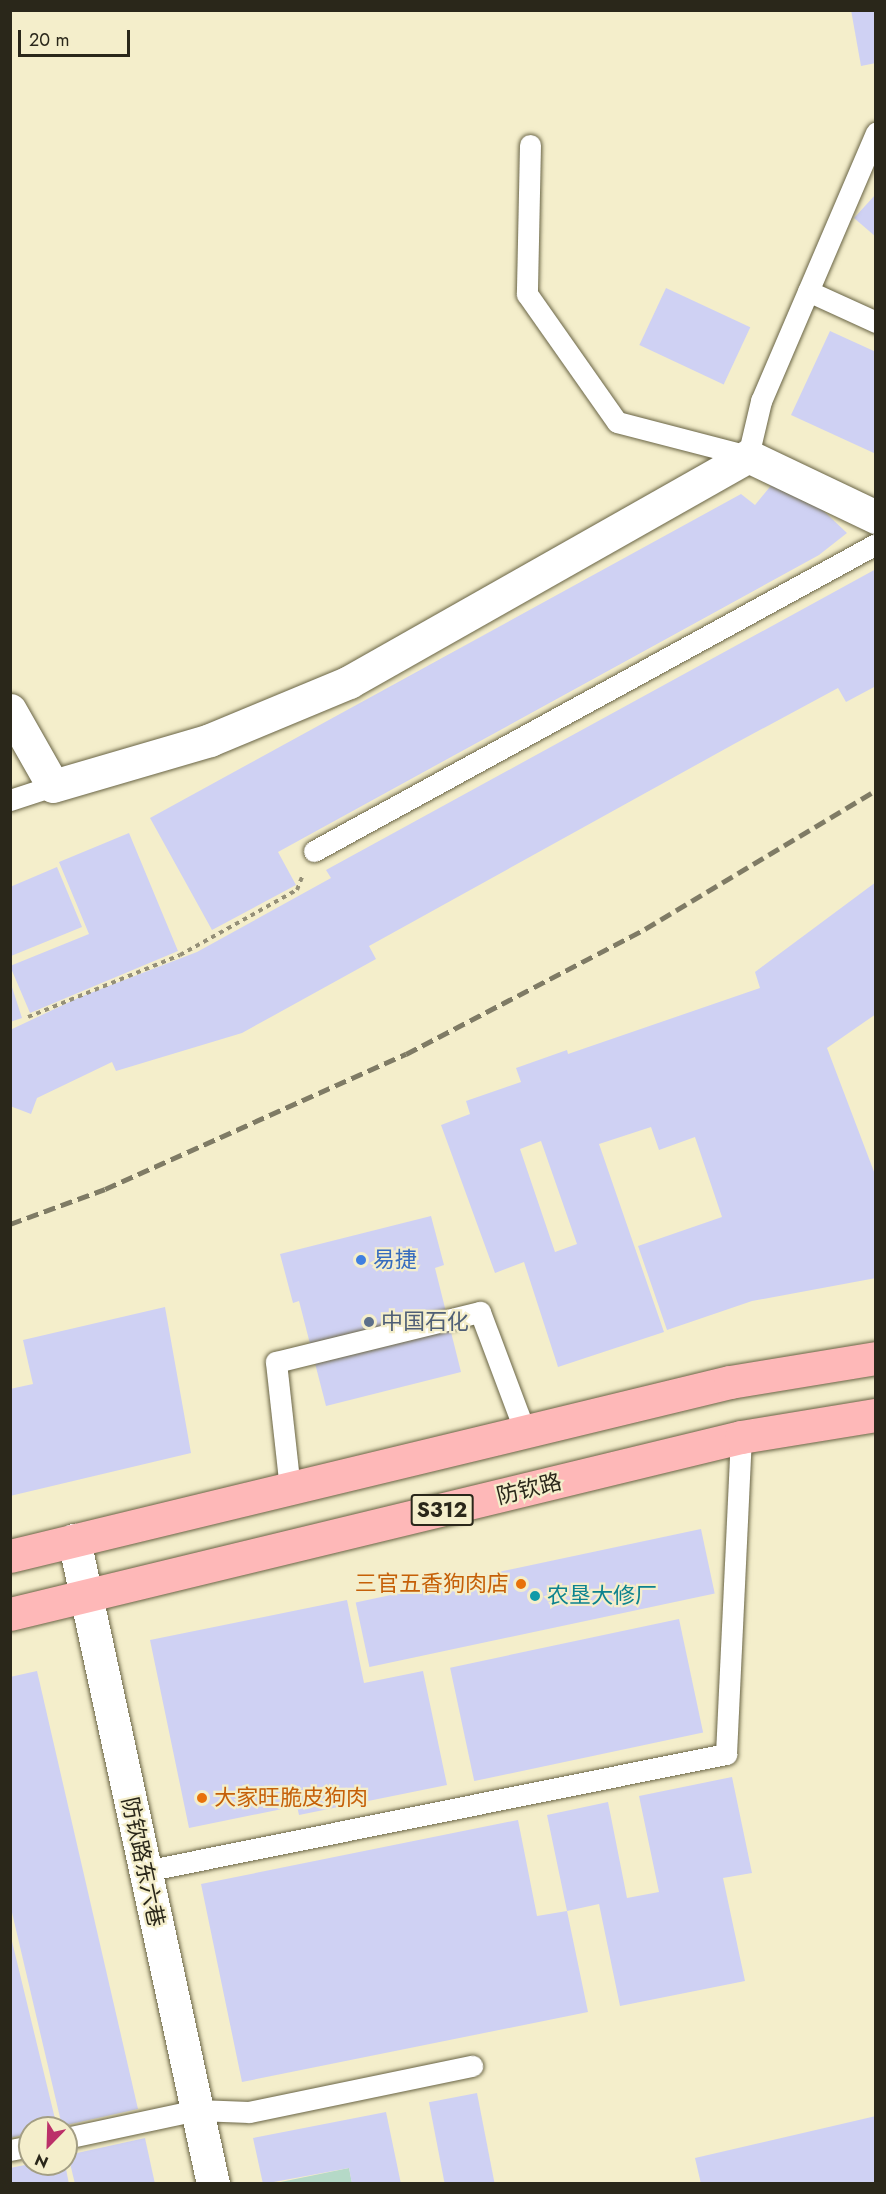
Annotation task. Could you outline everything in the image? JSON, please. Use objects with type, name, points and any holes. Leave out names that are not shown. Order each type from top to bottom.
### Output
[{"type":"main road","name":"S312","points":[[10,1556],[730,1382],[876,1358]]},
{"type":"main road","name":"防钦路","points":[[10,1614],[741,1437],[876,1415]]},
{"type":"street","points":[[10,710],[52,786],[210,740],[349,682],[748,456],[876,517]]},
{"type":"street","name":"防钦路东六巷","points":[[74,1540],[213,2184]]},
{"type":"lane","points":[[530,145],[526,294],[617,422],[748,456],[762,401],[876,133]]},
{"type":"lane","points":[[808,291],[876,322]]},
{"type":"lane","points":[[314,850],[876,544]]},
{"type":"lane","points":[[10,800],[52,786]]},
{"type":"lane","points":[[290,1489],[276,1362],[480,1312],[525,1432]]},
{"type":"lane","points":[[145,1871],[726,1754],[741,1437]]},
{"type":"lane","points":[[78,2135],[197,2110],[249,2112],[472,2066]]},
{"type":"path","points":[[28,1017],[180,955],[297,890],[314,850]]},
{"type":"green space","points":[[349,2168],[352,2183],[271,2184]]},
{"type":"building","points":[[851,10],[876,10],[876,63],[861,66]]},
{"type":"building","points":[[876,194],[876,237],[854,218]]},
{"type":"building","points":[[666,288],[750,327],[724,384],[639,345]]},
{"type":"building","points":[[830,331],[876,352],[876,454],[791,415]]},
{"type":"building","points":[[773,483],[812,500],[847,533],[819,555],[278,852],[296,885],[212,930],[150,818],[741,494],[755,505]]},
{"type":"building","points":[[876,569],[876,686],[846,702],[838,688],[734,744],[369,946],[376,959],[242,1033],[116,1071],[112,1062],[37,1098],[31,1114],[10,1106],[10,1030],[80,997],[197,952],[331,878],[326,870]]},
{"type":"building","points":[[129,833],[178,951],[30,1013],[10,966],[89,934],[59,862]]},
{"type":"building","points":[[57,867],[82,927],[11,956],[10,887]]},
{"type":"building","points":[[876,882],[876,1014],[827,1048],[876,1177],[876,1278],[752,1301],[667,1330],[638,1246],[722,1217],[695,1137],[659,1150],[651,1127],[599,1144],[664,1332],[558,1367],[524,1262],[495,1273],[441,1125],[470,1114],[466,1101],[521,1082],[516,1068],[567,1050],[568,1054],[760,988],[755,972]],"holes":[[[541,1141],[577,1244],[555,1252],[520,1149]]]},
{"type":"building","points":[[10,981],[22,1018],[10,1022]]},
{"type":"building","points":[[431,1216],[444,1265],[435,1268],[461,1372],[326,1406],[299,1301],[293,1303],[280,1254]]},
{"type":"building","points":[[165,1307],[191,1453],[10,1496],[10,1389],[33,1384],[23,1340]]},
{"type":"building","name":"农垦大修厂","points":[[701,1529],[715,1594],[369,1667],[356,1602]]},
{"type":"building","points":[[347,1600],[364,1683],[423,1671],[447,1785],[299,1815],[297,1806],[189,1828],[150,1640]]},
{"type":"building","points":[[679,1619],[703,1732],[474,1781],[450,1668]]},
{"type":"building","points":[[37,1671],[138,2109],[78,2122],[78,2116],[60,2116],[10,1904],[10,1677]]},
{"type":"building","points":[[732,1777],[752,1873],[723,1878],[745,1981],[620,2006],[599,1904],[567,1911],[547,1815],[608,1802],[627,1898],[659,1892],[639,1796]]},
{"type":"building","points":[[518,1820],[537,1916],[567,1911],[588,2012],[242,2082],[201,1884]]},
{"type":"building","points":[[10,1933],[54,2116],[18,2116],[18,2136],[10,2138]]},
{"type":"building","points":[[477,2093],[495,2184],[445,2184],[429,2102]]},
{"type":"building","points":[[386,2112],[401,2184],[352,2184],[349,2168],[263,2184],[253,2138]]},
{"type":"building","points":[[876,2116],[876,2184],[701,2184],[695,2158]]},
{"type":"building","points":[[145,2138],[155,2184],[75,2184],[73,2176],[78,2176],[78,2153]]},
{"type":"building","points":[[18,2166],[18,2176],[67,2176],[69,2184],[10,2184],[10,2168]]},
{"type":"railway","points":[[10,1224],[105,1189],[406,1054],[645,929],[876,790]]},
{"type":"place","name":"易捷","points":[[361,1260]]},
{"type":"place","name":"中国石化","points":[[369,1322]]},
{"type":"place","name":"三官五香狗肉店","points":[[521,1584]]},
{"type":"place","name":"农垦大修厂","points":[[535,1596]]},
{"type":"place","name":"大家旺脆皮狗肉","points":[[202,1798]]}]
